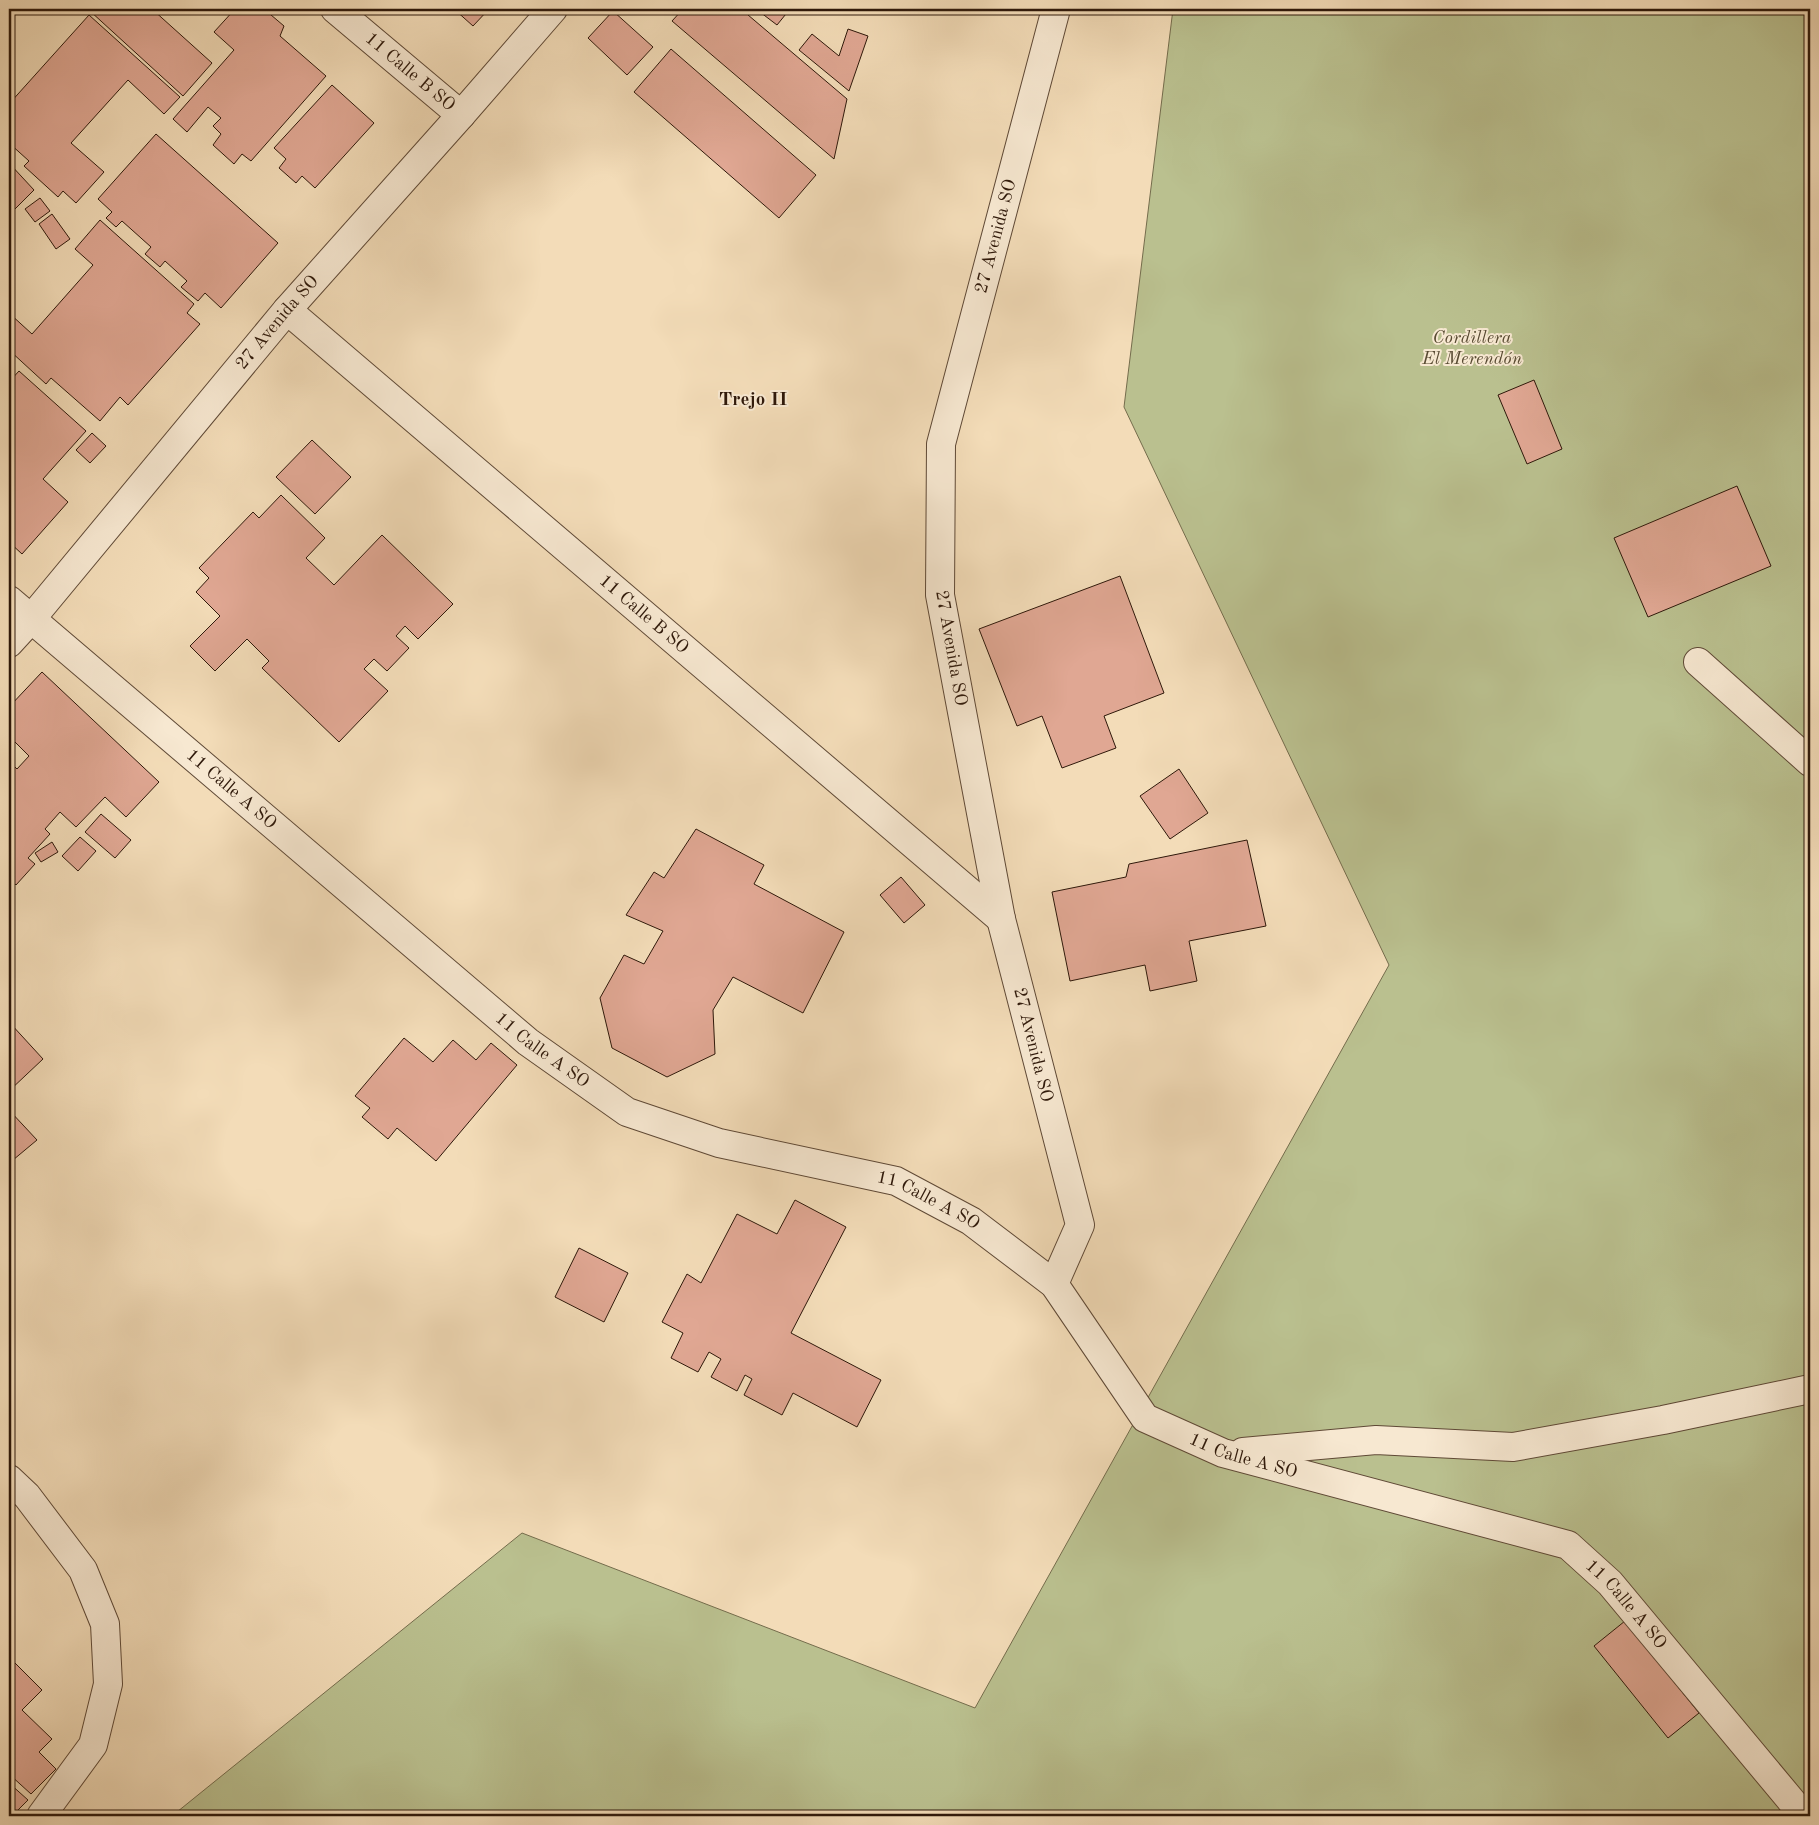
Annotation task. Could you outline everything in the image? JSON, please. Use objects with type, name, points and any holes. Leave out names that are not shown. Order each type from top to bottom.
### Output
[{"type":"street","name":"11 Calle B SO","points":[[335,9],[461,115]]},
{"type":"street","name":"27 Avenida SO","points":[[9,643],[31,619],[287,310],[553,9]]},
{"type":"street","name":"27 Avenida SO","points":[[1054,1284],[1080,1225],[1000,918],[940,595],[941,444],[1056,9]]},
{"type":"street","name":"11 Calle B SO","points":[[287,310],[1000,918]]},
{"type":"street","name":"11 Calle A SO","points":[[9,600],[528,1042],[627,1112],[719,1143],[896,1181],[971,1221],[1054,1284],[1145,1418],[1223,1453],[1568,1545],[1610,1583],[1804,1816]]},
{"type":"street","points":[[1698,662],[1810,762]]},
{"type":"street","points":[[1223,1453],[1376,1440],[1513,1447],[1663,1420],[1810,1389]]},
{"type":"street","points":[[9,1479],[27,1496],[83,1570],[105,1624],[108,1684],[93,1745],[41,1816]]},
{"type":"green space","name":"Cordillera El Merendón","points":[[1173,9],[1810,9],[1810,1816],[172,1816],[522,1533],[975,1708],[1389,965],[1124,407]]},
{"type":"building","points":[[92,9],[152,9],[212,63],[183,96],[90,11]]},
{"type":"building","points":[[235,9],[255,9],[260,13],[264,9],[284,26],[280,36],[326,76],[251,161],[242,154],[234,164],[213,145],[221,134],[213,126],[221,118],[208,107],[187,132],[173,119],[234,50],[214,32]]},
{"type":"building","points":[[454,9],[489,9],[473,26]]},
{"type":"building","points":[[683,9],[741,9],[847,99],[834,159],[672,21]]},
{"type":"building","points":[[756,9],[790,9],[777,25]]},
{"type":"building","points":[[613,11],[653,47],[627,75],[588,38]]},
{"type":"building","points":[[89,15],[180,97],[164,114],[128,80],[71,143],[104,172],[76,203],[63,191],[58,197],[24,166],[29,161],[9,143],[9,104]]},
{"type":"building","points":[[848,29],[868,36],[849,91],[799,50],[812,34],[839,56]]},
{"type":"building","points":[[671,49],[816,175],[779,218],[634,92]]},
{"type":"building","points":[[332,85],[374,123],[315,188],[302,176],[296,183],[279,168],[286,159],[274,148]]},
{"type":"building","points":[[156,134],[278,243],[221,308],[205,293],[198,301],[181,287],[187,281],[165,261],[160,267],[145,254],[151,247],[122,221],[116,227],[106,218],[112,212],[98,199]]},
{"type":"building","points":[[9,163],[34,190],[9,215]]},
{"type":"building","points":[[40,198],[50,211],[35,222],[25,209]]},
{"type":"building","points":[[52,214],[70,239],[56,249],[39,224]]},
{"type":"building","points":[[100,220],[194,304],[187,313],[200,324],[128,405],[120,397],[100,421],[51,378],[46,384],[9,350],[9,313],[32,334],[93,265],[75,249]]},
{"type":"building","points":[[19,371],[86,431],[43,479],[68,502],[22,554],[9,542],[9,382]]},
{"type":"building","points":[[1534,380],[1562,449],[1527,464],[1498,395]]},
{"type":"building","points":[[92,433],[106,446],[90,463],[76,450]]},
{"type":"building","points":[[312,440],[351,477],[315,514],[276,477]]},
{"type":"building","points":[[1737,486],[1771,566],[1648,617],[1614,538]]},
{"type":"building","points":[[281,495],[325,538],[306,558],[334,585],[382,535],[453,604],[418,639],[405,626],[396,636],[409,648],[387,671],[374,659],[364,669],[388,691],[339,742],[262,668],[269,661],[247,639],[215,671],[190,646],[220,616],[196,592],[209,578],[199,568],[253,512],[259,518]]},
{"type":"building","points":[[1120,576],[1164,693],[1104,716],[1116,748],[1062,768],[1042,716],[1017,726],[979,629]]},
{"type":"building","points":[[42,672],[159,782],[126,817],[105,797],[76,827],[60,812],[45,829],[50,834],[28,858],[35,864],[16,885],[9,878],[9,761],[17,769],[29,756],[9,736],[9,707]]},
{"type":"building","points":[[1179,769],[1208,813],[1170,839],[1140,796]]},
{"type":"building","points":[[101,814],[131,840],[115,858],[85,832]]},
{"type":"building","points":[[696,829],[764,865],[754,884],[844,932],[803,1013],[733,977],[713,1010],[715,1054],[667,1077],[612,1048],[600,998],[624,955],[644,964],[663,931],[626,915],[654,872],[664,878]]},
{"type":"building","points":[[80,837],[96,851],[78,871],[62,856]]},
{"type":"building","points":[[1247,840],[1266,926],[1189,941],[1197,981],[1150,991],[1145,965],[1070,981],[1052,892],[1126,877],[1129,864]]},
{"type":"building","points":[[52,842],[58,852],[41,862],[35,853]]},
{"type":"building","points":[[901,877],[925,905],[904,923],[880,895]]},
{"type":"building","points":[[10,1023],[43,1059],[9,1091],[9,1025]]},
{"type":"building","points":[[404,1038],[433,1062],[453,1040],[476,1060],[491,1043],[517,1065],[436,1161],[397,1128],[388,1139],[362,1117],[370,1108],[355,1096]]},
{"type":"building","points":[[9,1110],[37,1140],[13,1160],[9,1155]]},
{"type":"building","points":[[795,1200],[846,1227],[791,1333],[881,1380],[857,1427],[793,1393],[782,1415],[744,1395],[752,1379],[745,1375],[737,1391],[711,1377],[721,1359],[709,1352],[698,1372],[671,1358],[683,1333],[662,1322],[687,1274],[701,1283],[737,1214],[777,1234]]},
{"type":"building","points":[[579,1248],[628,1273],[604,1322],[555,1297]]},
{"type":"building","points":[[1625,1621],[1699,1713],[1668,1738],[1594,1646]]},
{"type":"building","points":[[9,1657],[42,1690],[22,1710],[52,1739],[39,1752],[56,1769],[31,1794],[9,1774]]},
{"type":"building","points":[[9,1783],[28,1800],[12,1816],[9,1816]]},
{"type":"district","name":"Trejo II","points":[[753,400]]}]
